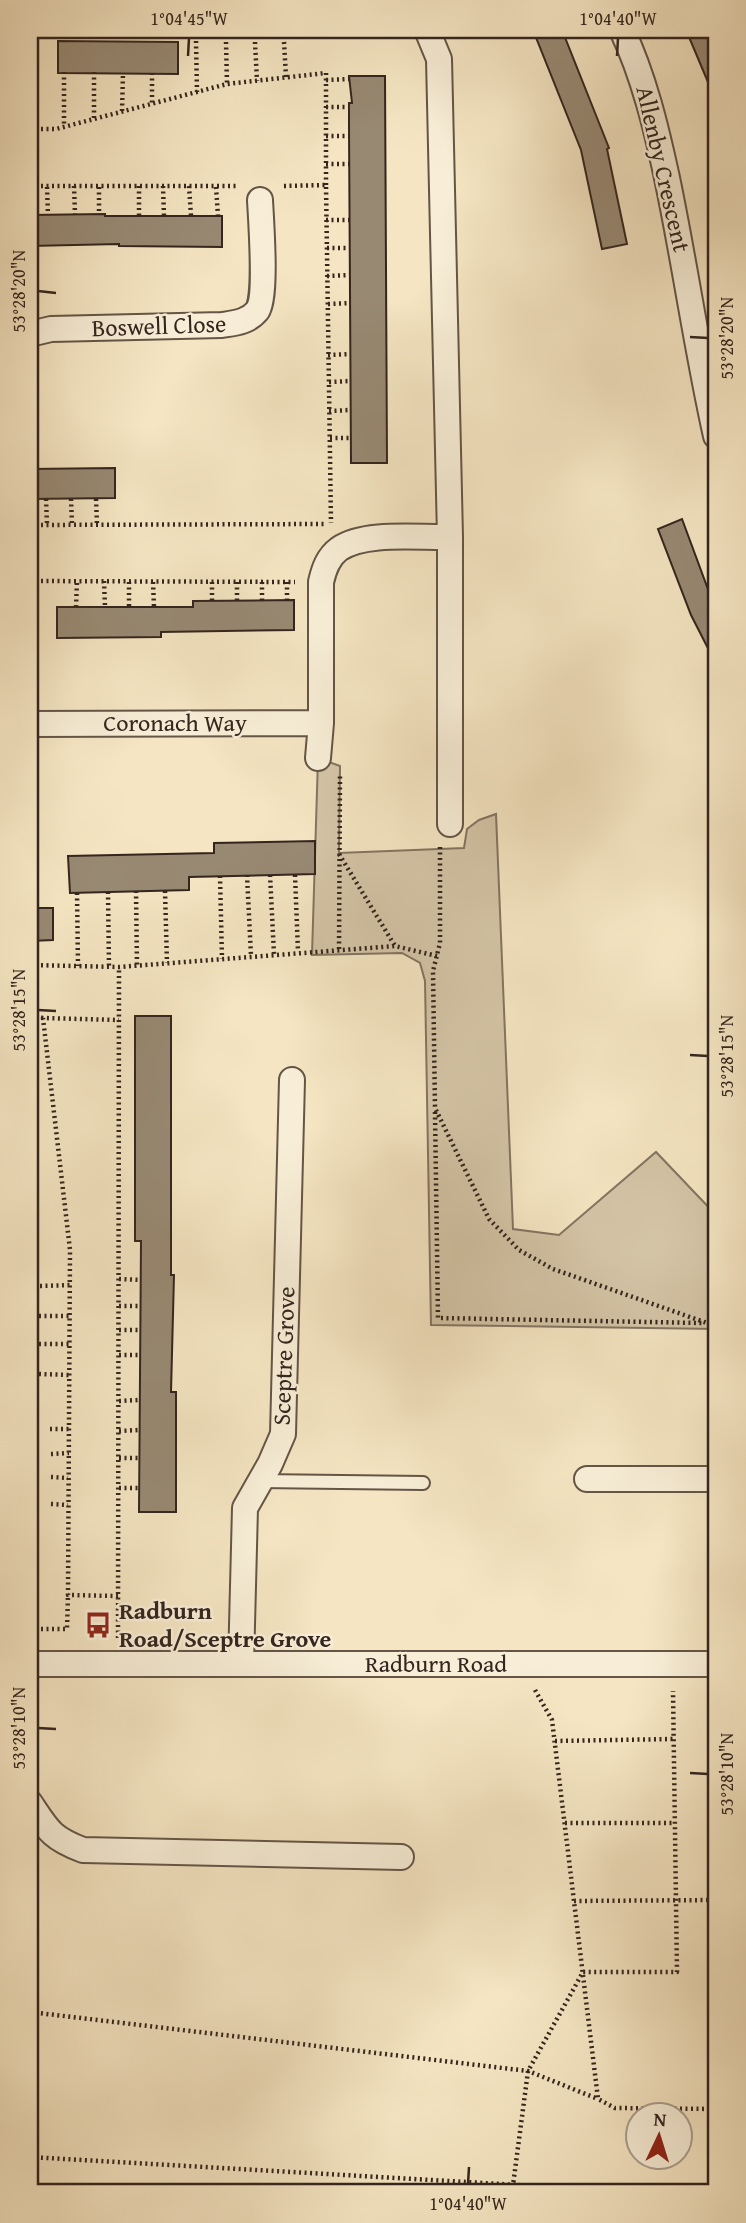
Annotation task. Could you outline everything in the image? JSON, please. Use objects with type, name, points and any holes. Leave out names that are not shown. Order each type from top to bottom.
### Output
[{"type":"street","points":[[427,30],[439,59],[450,537],[450,824]]},
{"type":"street","name":"Allenby Crescent","points":[[622,30],[637,62],[655,124],[684,256],[716,436]]},
{"type":"street","name":"Boswell Close","points":[[30,334],[51,329],[222,325],[249,319],[259,309],[262,293],[260,193]]},
{"type":"street","points":[[318,758],[321,723],[321,582],[326,563],[340,548],[370,538],[450,537]]},
{"type":"street","name":"Coronach Way","points":[[30,724],[321,723]]},
{"type":"street","name":"Sceptre Grove","points":[[242,1664],[245,1508],[270,1464],[283,1434],[292,1080]]},
{"type":"street","points":[[587,1479],[716,1479]]},
{"type":"street","name":"Radburn Road","points":[[30,1664],[716,1664]]},
{"type":"street","points":[[30,1803],[44,1825],[60,1842],[83,1850],[401,1857]]},
{"type":"lane","points":[[259,1481],[423,1483]]},
{"type":"path","points":[[196,41],[197,92]]},
{"type":"path","points":[[226,42],[227,84]]},
{"type":"path","points":[[255,42],[257,81]]},
{"type":"path","points":[[284,42],[286,77]]},
{"type":"path","points":[[64,72],[64,127]]},
{"type":"path","points":[[94,72],[94,118]]},
{"type":"path","points":[[122,73],[122,111]]},
{"type":"path","points":[[30,129],[64,127],[227,84],[327,73],[326,220],[331,524],[30,524]]},
{"type":"path","points":[[152,74],[152,103]]},
{"type":"path","points":[[326,80],[349,79]]},
{"type":"path","points":[[326,107],[350,107]]},
{"type":"path","points":[[326,136],[350,136]]},
{"type":"path","points":[[326,164],[350,164]]},
{"type":"path","points":[[30,187],[189,186],[260,193],[326,185]]},
{"type":"path","points":[[74,186],[75,214]]},
{"type":"path","points":[[139,186],[139,216]]},
{"type":"path","points":[[163,186],[164,216]]},
{"type":"path","points":[[189,186],[191,216]]},
{"type":"path","points":[[47,187],[48,215]]},
{"type":"path","points":[[99,187],[99,214]]},
{"type":"path","points":[[216,187],[218,216]]},
{"type":"path","points":[[326,220],[349,220]]},
{"type":"path","points":[[327,247],[349,247]]},
{"type":"path","points":[[327,276],[350,275]]},
{"type":"path","points":[[328,304],[350,303]]},
{"type":"path","points":[[328,355],[350,354]]},
{"type":"path","points":[[329,382],[350,382]]},
{"type":"path","points":[[329,411],[350,410]]},
{"type":"path","points":[[330,438],[350,438]]},
{"type":"path","points":[[46,499],[47,525]]},
{"type":"path","points":[[71,499],[72,524]]},
{"type":"path","points":[[96,499],[97,525]]},
{"type":"path","points":[[30,581],[321,582]]},
{"type":"path","points":[[76,581],[76,607]]},
{"type":"path","points":[[104,582],[105,607]]},
{"type":"path","points":[[129,582],[129,607]]},
{"type":"path","points":[[153,582],[154,607]]},
{"type":"path","points":[[212,582],[212,601]]},
{"type":"path","points":[[237,582],[237,601]]},
{"type":"path","points":[[262,582],[262,600]]},
{"type":"path","points":[[286,582],[288,600]]},
{"type":"path","points":[[318,758],[340,766],[339,949]]},
{"type":"path","points":[[450,824],[439,849],[440,943],[433,971],[438,1318],[716,1323]]},
{"type":"path","points":[[338,853],[395,946]]},
{"type":"path","points":[[247,875],[251,956]]},
{"type":"path","points":[[270,875],[274,954]]},
{"type":"path","points":[[295,875],[298,952]]},
{"type":"path","points":[[220,876],[222,959]]},
{"type":"path","points":[[136,891],[137,966]]},
{"type":"path","points":[[165,891],[167,963]]},
{"type":"path","points":[[108,892],[109,967]]},
{"type":"path","points":[[77,893],[78,966]]},
{"type":"path","points":[[33,941],[32,965],[119,967],[395,946],[437,956]]},
{"type":"path","points":[[118,1664],[119,967]]},
{"type":"path","points":[[30,1017],[119,1020]]},
{"type":"path","points":[[30,1629],[67,1629],[68,1595],[70,1250],[43,1018]]},
{"type":"path","points":[[435,1108],[489,1219],[519,1250],[553,1269],[707,1323]]},
{"type":"path","points":[[119,1279],[141,1279]]},
{"type":"path","points":[[40,1286],[69,1285]]},
{"type":"path","points":[[119,1306],[140,1306]]},
{"type":"path","points":[[39,1316],[69,1316]]},
{"type":"path","points":[[119,1330],[140,1330]]},
{"type":"path","points":[[39,1344],[69,1344]]},
{"type":"path","points":[[119,1354],[139,1355]]},
{"type":"path","points":[[39,1374],[69,1375]]},
{"type":"path","points":[[119,1401],[138,1400]]},
{"type":"path","points":[[50,1429],[69,1429]]},
{"type":"path","points":[[119,1430],[139,1430]]},
{"type":"path","points":[[51,1454],[69,1453]]},
{"type":"path","points":[[119,1458],[139,1458]]},
{"type":"path","points":[[51,1478],[68,1478]]},
{"type":"path","points":[[119,1488],[139,1488]]},
{"type":"path","points":[[51,1504],[68,1504]]},
{"type":"path","points":[[68,1595],[118,1596]]},
{"type":"path","points":[[533,1664],[535,1693],[552,1720],[598,2099]]},
{"type":"path","points":[[583,1972],[677,1972],[673,1691]]},
{"type":"path","points":[[555,1741],[674,1739]]},
{"type":"path","points":[[565,1823],[675,1823]]},
{"type":"path","points":[[574,1901],[716,1900]]},
{"type":"path","points":[[512,2193],[528,2071],[583,1972]]},
{"type":"path","points":[[30,2012],[528,2071],[615,2108],[716,2109]]},
{"type":"path","points":[[30,2157],[659,2193]]},
{"type":"shaded area","points":[[318,758],[340,766],[339,853],[464,848],[467,829],[479,820],[496,814],[513,1229],[559,1235],[656,1152],[716,1215],[716,1329],[431,1325],[425,981],[420,963],[402,953],[312,955]]},
{"type":"building","points":[[533,30],[562,30],[609,148],[607,149],[627,244],[602,249],[581,150]]},
{"type":"building","points":[[686,30],[716,30],[716,101]]},
{"type":"building","points":[[58,41],[178,42],[178,74],[58,73]]},
{"type":"building","points":[[349,76],[385,76],[387,463],[351,463],[349,103],[352,103]]},
{"type":"building","points":[[30,215],[222,216],[222,247],[119,244],[30,246]]},
{"type":"building","points":[[115,468],[115,498],[30,499],[30,469]]},
{"type":"building","points":[[682,519],[716,611],[716,664],[691,615],[658,529]]},
{"type":"building","points":[[294,600],[294,630],[161,632],[161,637],[57,638],[57,607],[193,607],[193,601]]},
{"type":"building","points":[[315,841],[315,874],[189,877],[189,890],[70,893],[68,856],[214,853],[214,843]]},
{"type":"building","points":[[30,908],[53,908],[53,940],[30,941]]},
{"type":"building","points":[[135,1016],[171,1016],[171,1275],[174,1275],[171,1392],[176,1392],[176,1512],[139,1512],[141,1241],[135,1241]]},
{"type":"place","name":"Radburn Road/Sceptre Grove","points":[[98,1625]]}]
